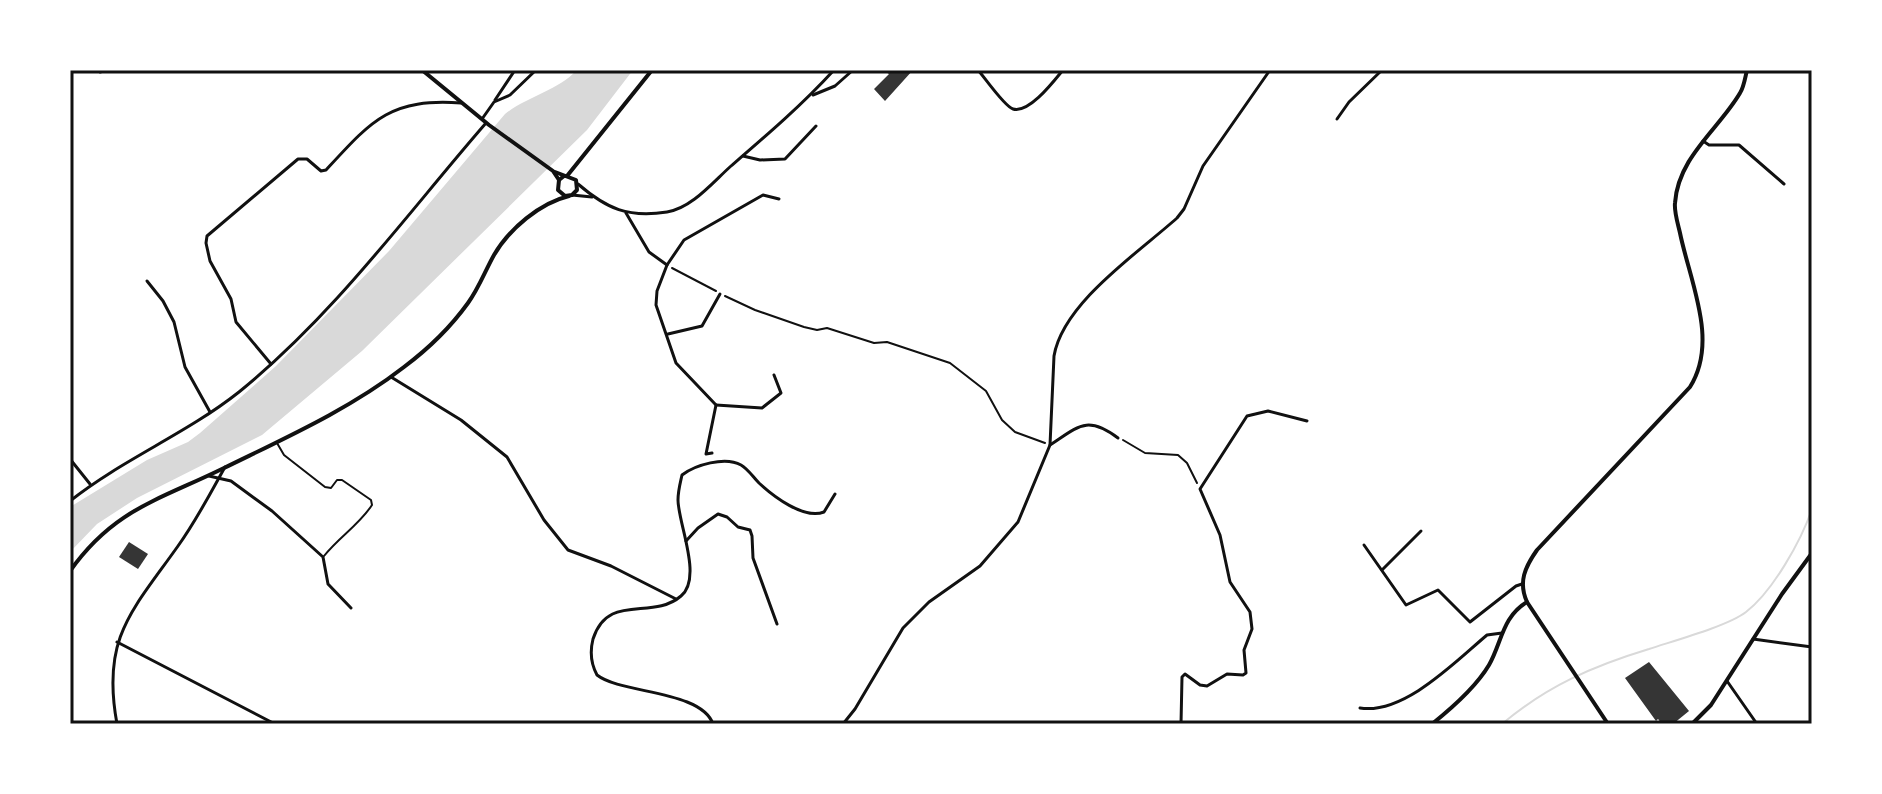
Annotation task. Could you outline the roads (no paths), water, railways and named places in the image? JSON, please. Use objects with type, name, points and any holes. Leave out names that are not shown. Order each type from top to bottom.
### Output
[{"type":"main road","points":[[422,70],[486,123],[553,171],[577,182]]},
{"type":"main road","points":[[552,200],[558,182],[576,167],[652,70]]},
{"type":"main road","points":[[1608,724],[1527,602],[1522,584],[1527,563],[1537,550],[1630,454],[1698,375],[1703,341],[1700,317],[1674,204],[1681,177],[1703,141],[1741,92],[1747,70]]},
{"type":"main road","points":[[70,571],[85,550],[109,526],[142,505],[276,441],[391,377],[454,321],[482,282],[505,239],[552,200],[570,196],[577,190],[576,167]]},
{"type":"main road","points":[[553,171],[560,193],[570,196]]},
{"type":"main road","points":[[1692,724],[1711,705],[1812,553]]},
{"type":"main road","points":[[1432,724],[1462,697],[1489,665],[1510,616],[1527,602]]},
{"type":"street","points":[[100,72],[107,70]]},
{"type":"street","points":[[70,501],[90,484],[211,413],[271,364],[351,285],[486,123],[494,102],[515,70]]},
{"type":"street","points":[[494,102],[510,95],[536,70]]},
{"type":"street","points":[[577,182],[611,209],[626,213],[669,212],[690,202],[770,135],[834,70]]},
{"type":"street","points":[[810,96],[835,86],[853,70]]},
{"type":"street","points":[[978,70],[1005,103],[1011,109],[1018,110],[1042,94],[1063,70]]},
{"type":"street","points":[[843,724],[903,628],[929,602],[980,566],[1014,528],[1050,445],[1054,356],[1064,325],[1112,271],[1177,218],[1203,166],[1270,70]]},
{"type":"street","points":[[1337,119],[1349,102],[1382,70]]},
{"type":"street","points":[[271,364],[236,322],[231,299],[210,261],[207,236],[298,159],[307,159],[321,171],[326,170],[385,114],[408,105],[439,101],[462,103]]},
{"type":"street","points":[[743,156],[760,160],[785,159],[816,126]]},
{"type":"street","points":[[1703,141],[1709,145],[1739,145],[1784,184]]},
{"type":"street","points":[[774,375],[781,393],[762,408],[716,405],[676,363],[656,305],[657,291],[667,265],[684,240],[763,195],[779,199]]},
{"type":"street","points":[[570,196],[593,197]]},
{"type":"street","points":[[626,213],[649,252],[667,265]]},
{"type":"street","points":[[147,281],[174,322],[185,367],[211,413]]},
{"type":"street","points":[[668,334],[702,326],[720,294]]},
{"type":"street","points":[[391,377],[461,420],[507,457],[544,520],[568,550],[622,571],[676,599]]},
{"type":"street","points":[[712,453],[706,454],[716,405]]},
{"type":"street","points":[[1180,724],[1182,677],[1188,675],[1200,685],[1207,686],[1227,674],[1246,673],[1244,650],[1252,629],[1250,612],[1230,582],[1217,525],[1200,489],[1247,416],[1268,411],[1307,421]]},
{"type":"street","points":[[1050,445],[1092,424],[1118,438]]},
{"type":"street","points":[[70,459],[90,484]]},
{"type":"street","points":[[713,724],[703,710],[660,694],[603,680],[593,667],[593,641],[598,627],[615,612],[666,606],[682,596],[689,577],[678,502],[682,475],[691,468],[730,462],[741,465],[760,484],[808,514],[824,512],[835,494]]},
{"type":"street","points":[[117,724],[114,684],[117,642],[129,615],[179,546],[225,467]]},
{"type":"street","points":[[206,476],[231,481],[323,557],[328,584],[351,608]]},
{"type":"street","points":[[686,541],[718,514],[738,527],[750,530],[753,558],[777,624]]},
{"type":"street","points":[[1382,570],[1421,531]]},
{"type":"street","points":[[1364,545],[1406,605],[1438,590],[1470,622],[1522,584]]},
{"type":"street","points":[[1360,708],[1376,709],[1410,696],[1487,635],[1502,633]]},
{"type":"street","points":[[1753,639],[1812,647]]},
{"type":"street","points":[[117,642],[275,724]]},
{"type":"street","points":[[1727,680],[1757,724]]},
{"type":"lane","points":[[276,441],[284,455],[325,487],[331,488],[337,480],[342,480],[371,500],[372,505],[361,521],[323,557]]},
{"type":"waterway","points":[[1502,724],[1536,699],[1590,670],[1714,628],[1746,612],[1766,592],[1785,565],[1812,509]]}]
